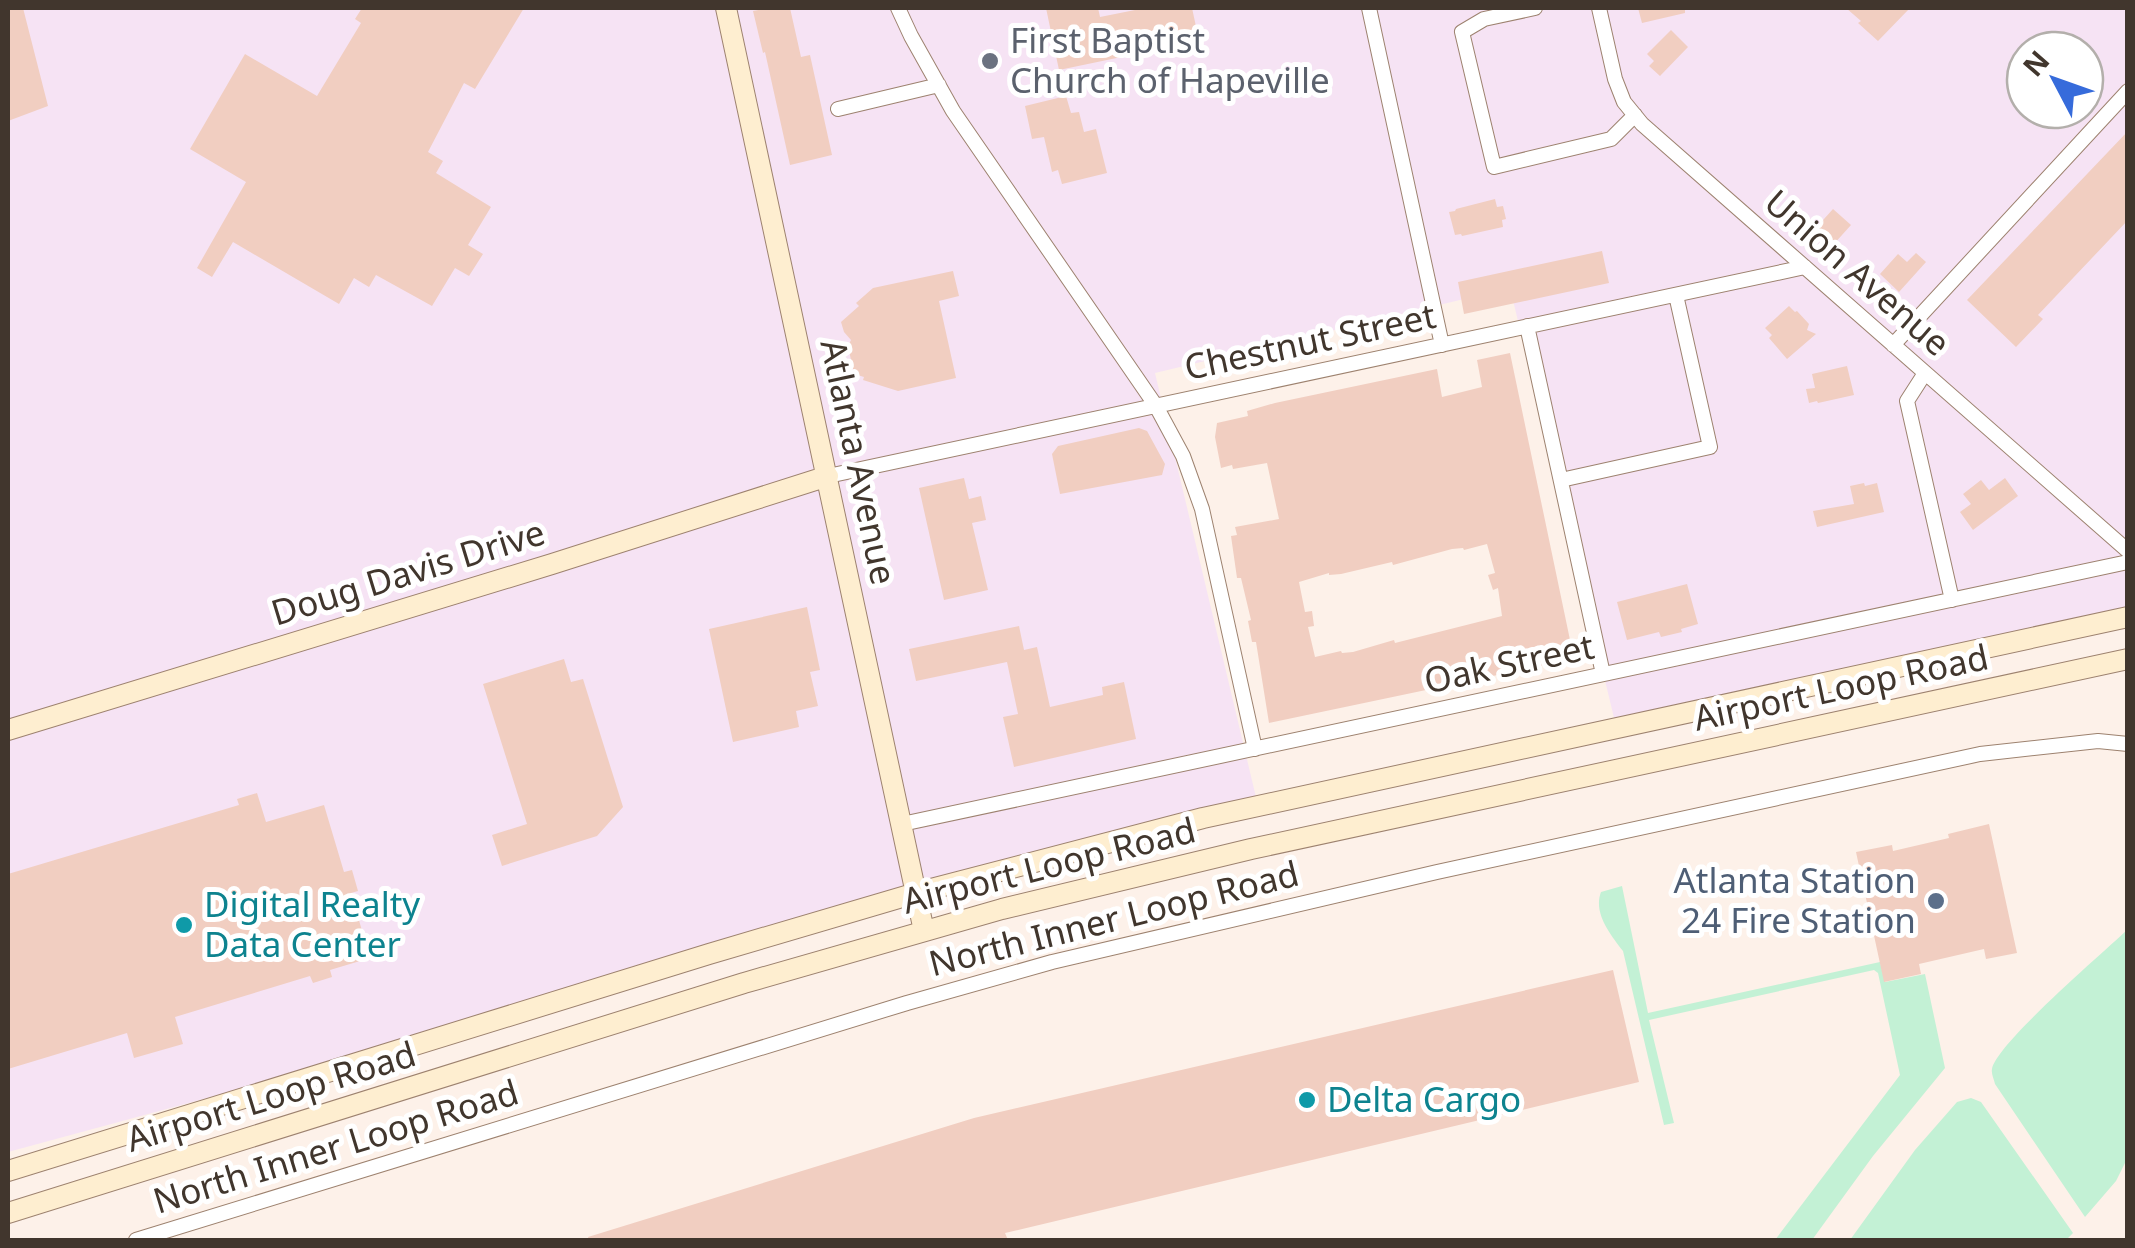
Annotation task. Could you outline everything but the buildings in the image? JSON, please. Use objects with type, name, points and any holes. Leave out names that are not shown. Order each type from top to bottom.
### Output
[{"type":"main road","name":"Atlanta Avenue","points":[[726,8],[924,931]]},
{"type":"main road","name":"Doug Davis Drive","points":[[8,730],[828,476]]},
{"type":"main road","name":"Airport Loop Road","points":[[8,1171],[709,954],[916,893],[1203,818],[2128,618]]},
{"type":"main road","name":"Airport Loop Road","points":[[8,1214],[744,983],[1002,909],[1250,848],[2128,660]]},
{"type":"street","points":[[898,8],[953,111],[1156,406],[1183,456],[1202,508],[1255,749]]},
{"type":"street","points":[[1369,8],[1442,345]]},
{"type":"street","points":[[1534,8],[1484,19],[1462,32],[1494,167],[1612,139],[1634,115]]},
{"type":"street","name":"Union Avenue","points":[[1599,8],[1615,79],[1624,102],[1642,124],[2128,551]]},
{"type":"street","points":[[838,109],[938,85]]},
{"type":"street","points":[[1894,345],[2128,91]]},
{"type":"street","name":"Chestnut Street","points":[[828,476],[1805,267]]},
{"type":"street","points":[[1561,480],[1710,446],[1676,294]]},
{"type":"street","points":[[1528,326],[1603,674]]},
{"type":"street","points":[[1925,373],[1907,400],[1952,600]]},
{"type":"street","name":"Oak Street","points":[[902,824],[2128,562]]},
{"type":"street","name":"North Inner Loop Road","points":[[136,1240],[1052,962],[1436,872],[1980,754],[2098,741],[2128,744]]},
{"type":"shaded area","points":[[8,8],[2127,8],[2127,610],[1617,730],[1510,288],[1155,373],[1260,814],[972,882],[8,1152]]},
{"type":"green space","points":[[1622,886],[1648,1013],[1880,962],[1885,982],[1925,974],[1945,1068],[1873,1156],[1812,1240],[1775,1240],[1900,1075],[1878,973],[1874,970],[1649,1020],[1674,1123],[1664,1125],[1623,951],[1599,908],[1601,892]]},
{"type":"green space","points":[[2127,930],[2127,1159],[2116,1181],[2085,1217],[1995,1084],[1992,1069],[2030,1020]]},
{"type":"green space","points":[[1971,1098],[1981,1102],[2073,1233],[2066,1240],[1850,1240],[1915,1150],[1957,1102]]},
{"type":"place","name":"First Baptist Church of Hapeville","points":[[990,61]]},
{"type":"place","name":"Atlanta Station 24 Fire Station","points":[[1936,901]]},
{"type":"place","name":"Digital Realty Data Center","points":[[184,925]]},
{"type":"place","name":"Delta Cargo","points":[[1307,1100]]}]
